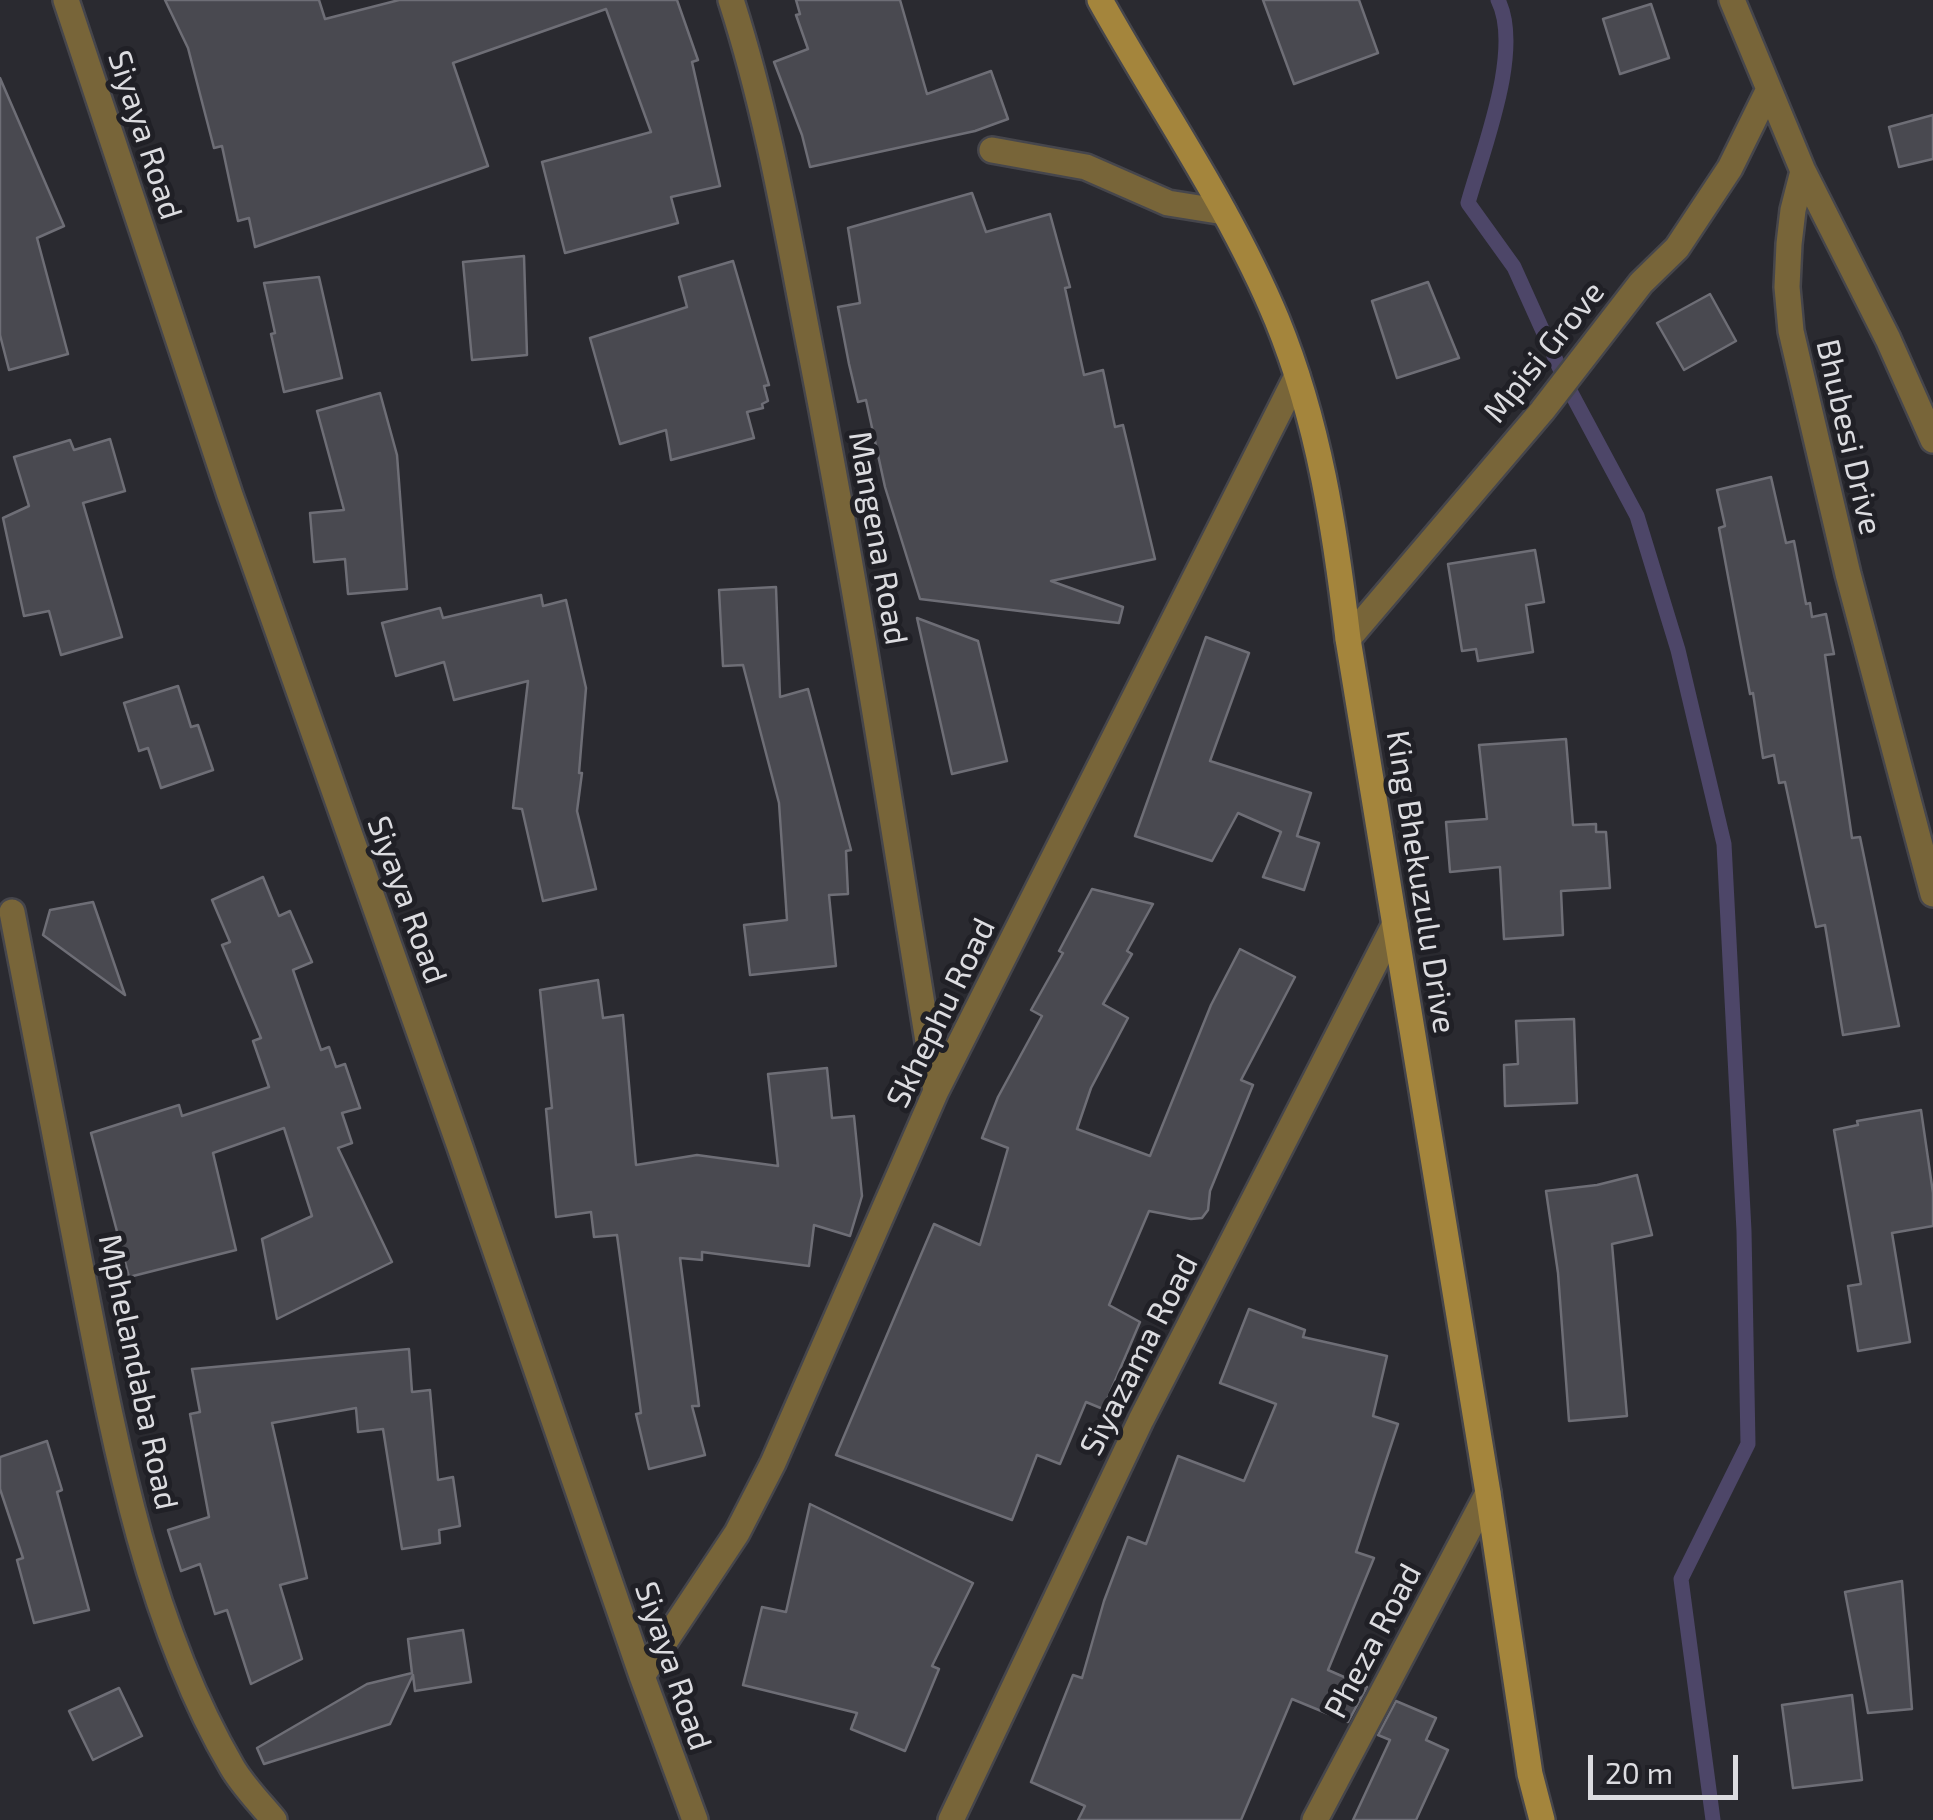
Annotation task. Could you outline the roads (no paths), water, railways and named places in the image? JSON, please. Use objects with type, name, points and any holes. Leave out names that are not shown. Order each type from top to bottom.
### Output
[{"type":"street","name":"Siyaya Road","points":[[66,0],[230,495],[695,1820]]},
{"type":"street","name":"Mangena Road","points":[[730,0],[753,76],[834,467],[936,1091]]},
{"type":"street","name":"King Bhekuzulu Drive","points":[[1100,0],[1224,212],[1276,318],[1319,448],[1334,520],[1348,639],[1488,1493],[1530,1774],[1542,1820]]},
{"type":"street","points":[[1732,0],[1804,171],[1888,339],[1933,440]]},
{"type":"street","name":"Mpisi Grove","points":[[1348,639],[1542,411],[1641,283],[1677,248],[1707,207],[1768,91]]},
{"type":"street","points":[[992,150],[1086,167],[1168,203],[1224,212]]},
{"type":"street","name":"Bhubesi Drive","points":[[1804,171],[1789,244],[1791,331],[1848,574],[1933,894]]},
{"type":"street","name":"Skhephu Road","points":[[642,1676],[710,1578],[773,1463],[936,1091],[1297,376]]},
{"type":"street","name":"Mphelandaba Road","points":[[12,912],[113,1426],[144,1548],[174,1643],[202,1709],[234,1770],[274,1820]]},
{"type":"street","name":"Siyazama Road","points":[[951,1820],[1141,1420],[1395,924]]},
{"type":"street","name":"Pheza Road","points":[[1315,1820],[1488,1493]]},
{"type":"waterway","points":[[1498,0],[1505,21],[1503,72],[1468,203],[1514,267],[1569,389],[1637,516],[1678,650],[1724,844],[1744,1231],[1748,1444],[1681,1579],[1713,1820]]}]
